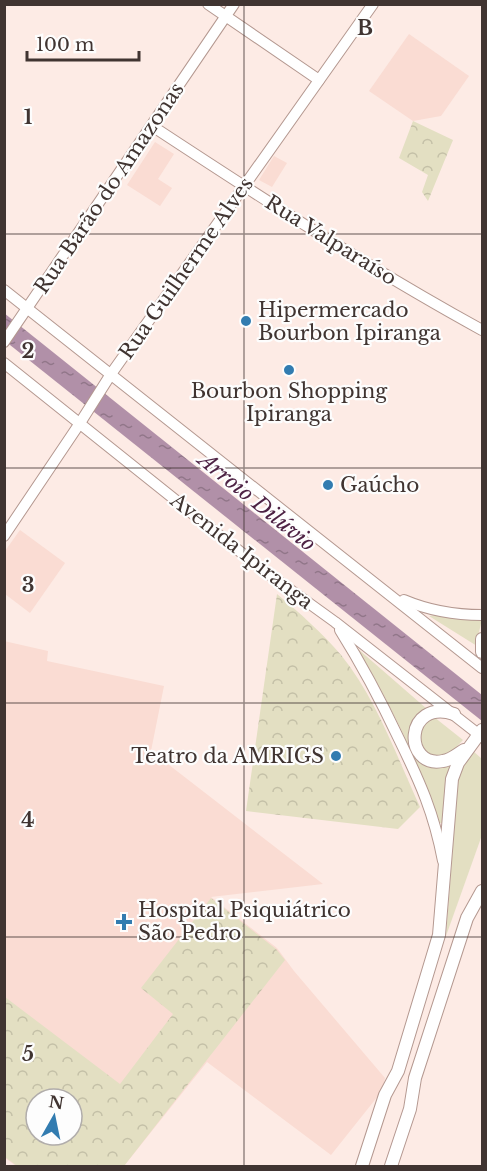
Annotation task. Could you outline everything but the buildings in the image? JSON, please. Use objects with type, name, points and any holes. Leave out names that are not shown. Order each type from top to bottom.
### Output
[{"type":"main road","points":[[208,4],[319,80]]},
{"type":"main road","name":"Rua Barão do Amazonas","points":[[4,342],[234,4]]},
{"type":"main road","name":"Rua Guilherme Alves","points":[[4,536],[111,374],[373,4]]},
{"type":"main road","name":"Rua Valparaíso","points":[[152,126],[438,307],[483,330]]},
{"type":"main road","points":[[4,290],[483,668]]},
{"type":"main road","name":"Avenida Ipiranga","points":[[4,363],[83,419],[263,570],[481,734]]},
{"type":"main road","points":[[389,593],[437,611],[458,615],[483,615]]},
{"type":"main road","points":[[335,622],[378,693],[425,794],[437,830],[445,872]]},
{"type":"main road","points":[[483,639],[483,652]]},
{"type":"main road","points":[[454,714],[436,711],[421,719],[414,733],[416,748],[428,759],[443,762],[450,759],[469,746],[481,734]]},
{"type":"main road","points":[[367,1167],[439,935],[452,779],[458,763],[469,746]]},
{"type":"main road","points":[[384,1167],[467,918],[483,891]]},
{"type":"main road","points":[[362,1167],[385,1095],[398,1071]]},
{"type":"main road","points":[[392,1167],[410,1109],[415,1078]]},
{"type":"shaded area","points":[[409,34],[469,76],[441,116],[413,121],[369,91]]},
{"type":"shaded area","points":[[155,142],[174,154],[158,179],[172,188],[160,206],[127,185]]},
{"type":"shaded area","points":[[274,156],[287,163],[272,187],[259,180]]},
{"type":"shaded area","points":[[20,530],[65,563],[30,613],[5,594],[5,551]]},
{"type":"shaded area","name":"Hospital Psiquiátrico São Pedro","points":[[4,641],[48,651],[47,661],[164,686],[151,751],[323,884],[211,897],[277,948],[385,1078],[382,1091],[331,1155],[207,1062],[124,1166],[16,1166],[5,1158]]},
{"type":"green space","points":[[413,121],[453,140],[428,201],[422,192],[428,175],[399,158]]},
{"type":"green space","points":[[277,594],[341,655],[354,672],[375,709],[420,807],[398,829],[246,811]]},
{"type":"green space","points":[[455,613],[482,614],[477,646],[429,616]]},
{"type":"green space","points":[[358,649],[427,709],[413,728],[410,744],[412,751],[452,763],[445,823],[439,823],[403,734]]},
{"type":"green space","points":[[434,717],[463,740],[449,755],[430,755],[420,746],[420,727]]},
{"type":"green space","points":[[473,751],[482,759],[482,835],[446,936],[458,781],[464,764]]},
{"type":"green space","points":[[211,898],[276,949],[285,960],[124,1166],[17,1166],[5,1157],[5,997],[120,1084],[173,1014],[141,988]]},
{"type":"water","name":"Arroio Dilúvio","points":[[4,313],[482,695],[482,721],[5,341]]},
{"type":"place","name":"Hipermercado Bourbon Ipiranga","points":[[246,321]]},
{"type":"place","name":"Bourbon Shopping Ipiranga","points":[[289,370]]},
{"type":"place","name":"Gaúcho","points":[[328,485]]},
{"type":"place","name":"Teatro da AMRIGS","points":[[336,756]]},
{"type":"place","name":"Hospital Psiquiátrico São Pedro","points":[[124,922]]}]
